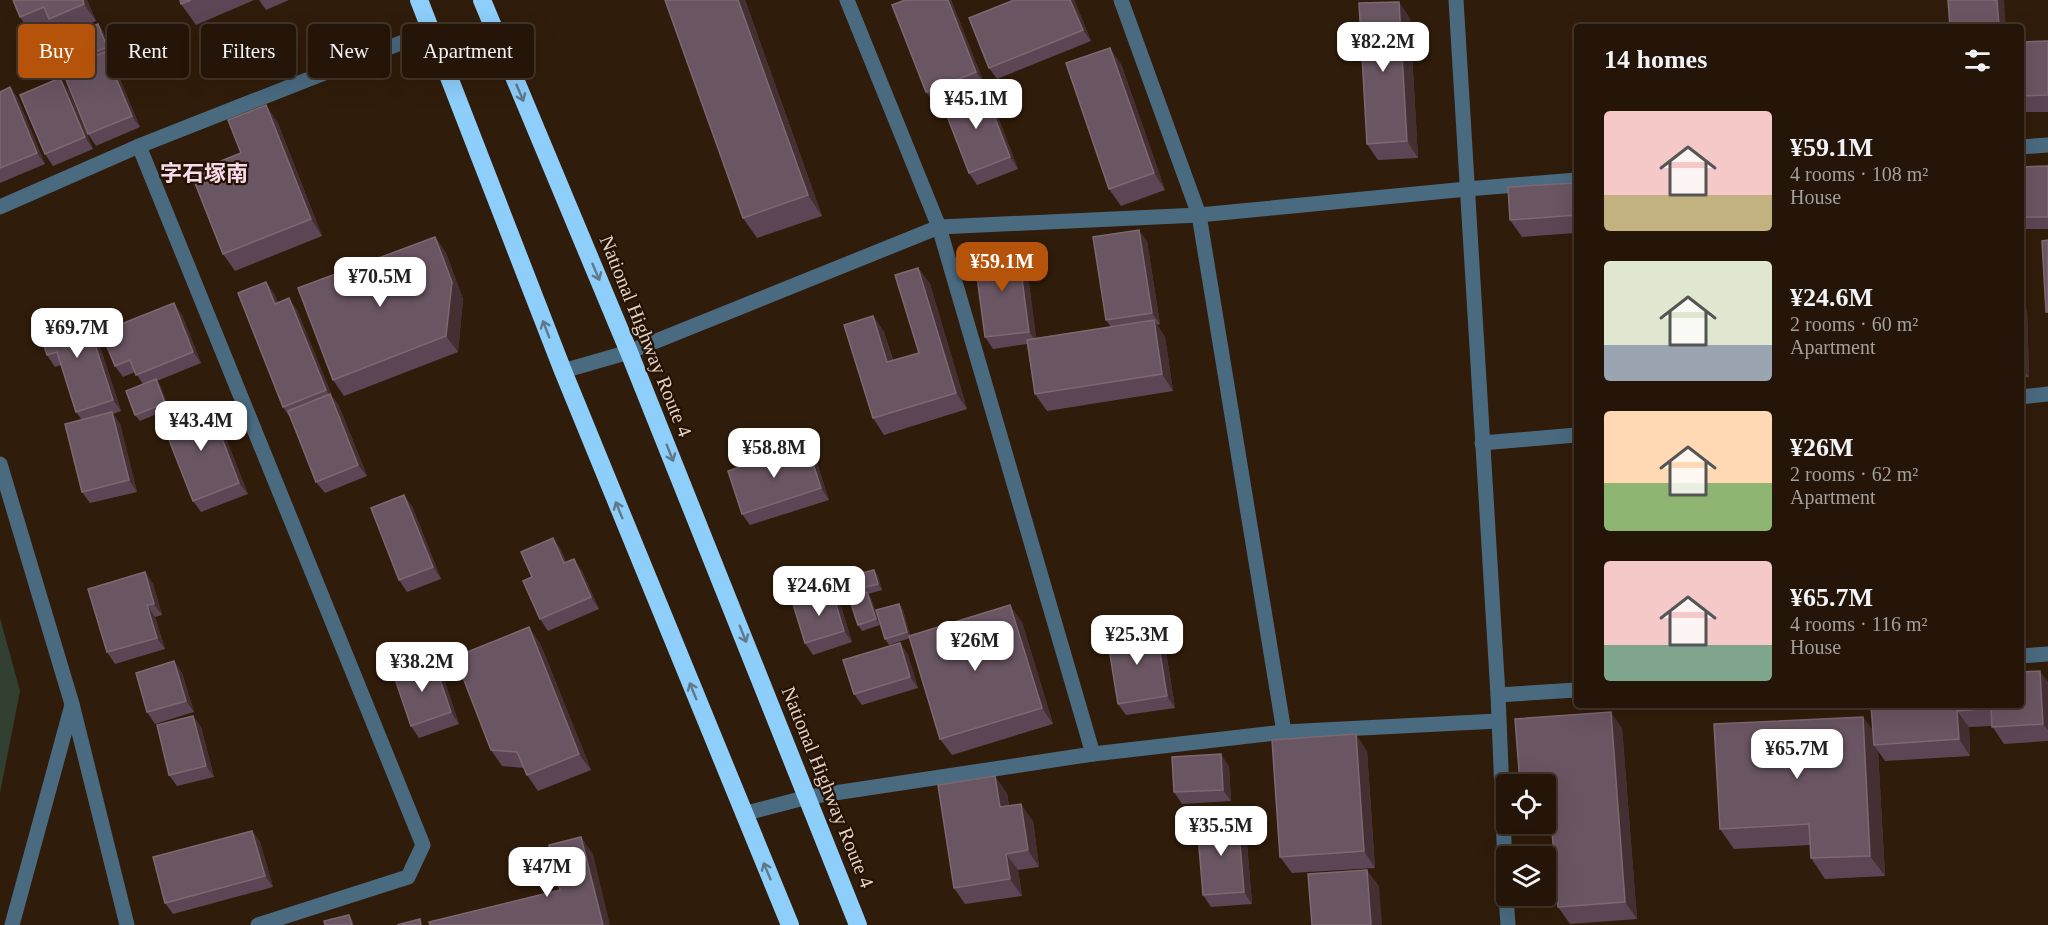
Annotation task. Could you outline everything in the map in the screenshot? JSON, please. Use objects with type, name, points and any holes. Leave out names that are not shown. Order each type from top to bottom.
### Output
[{"type":"highway","points":[[419,0],[428,24]]},
{"type":"highway","name":"National Highway Route 4","points":[[482,0],[629,352],[858,925]]},
{"type":"highway","points":[[449,78],[563,371],[790,925]]},
{"type":"street","points":[[847,0],[939,227],[1094,754]]},
{"type":"street","points":[[1120,0],[1199,215],[1284,732]]},
{"type":"street","points":[[1456,0],[1498,695],[1504,846]]},
{"type":"street","points":[[0,207],[139,146],[402,42]]},
{"type":"street","points":[[2024,147],[2048,145]]},
{"type":"street","points":[[139,146],[423,845],[408,877],[258,925]]},
{"type":"street","points":[[563,371],[629,352],[939,227],[1199,215],[1574,180]]},
{"type":"street","points":[[2024,397],[2048,394]]},
{"type":"street","points":[[1482,443],[1574,435]]},
{"type":"street","points":[[0,464],[72,704],[127,925]]},
{"type":"street","points":[[2024,656],[2048,654]]},
{"type":"street","points":[[1498,695],[1574,690]]},
{"type":"street","points":[[12,925],[72,704]]},
{"type":"street","points":[[743,814],[808,797],[1094,754],[1284,732],[1498,721]]},
{"type":"street","points":[[1507,906],[1508,925]]},
{"type":"green space","points":[[0,618],[20,691],[0,793]]},
{"type":"building","points":[[13,0],[83,0],[84,4],[49,19],[44,7],[20,17]]},
{"type":"building","points":[[665,0],[738,0],[808,195],[743,218]]},
{"type":"building","points":[[905,0],[948,0],[976,72],[926,92],[892,5]]},
{"type":"building","points":[[1014,0],[1070,0],[1083,30],[989,68],[969,18]]},
{"type":"building","points":[[1948,0],[1997,0],[1999,24],[1950,24]]},
{"type":"building","points":[[1399,2],[1407,141],[1367,144],[1359,3]]},
{"type":"building","points":[[98,24],[107,47],[95,52],[95,25]]},
{"type":"building","points":[[2048,41],[2048,95],[2024,96],[2024,42]]},
{"type":"building","points":[[1110,48],[1154,173],[1109,189],[1066,63]]},
{"type":"building","points":[[105,52],[107,78],[116,78],[132,116],[88,134],[65,78],[95,78],[95,56]]},
{"type":"building","points":[[60,78],[85,137],[45,154],[20,95]]},
{"type":"building","points":[[10,87],[37,153],[0,168],[0,92]]},
{"type":"building","points":[[983,87],[1010,157],[969,173],[942,103]]},
{"type":"building","points":[[266,105],[311,219],[223,254],[191,173],[241,153],[228,120]]},
{"type":"building","points":[[2048,166],[2048,217],[2024,217],[2024,167]]},
{"type":"building","points":[[1574,183],[1574,215],[1510,220],[1508,187]]},
{"type":"building","points":[[1139,230],[1152,313],[1106,320],[1093,237]]},
{"type":"building","points":[[435,237],[452,282],[446,336],[333,380],[298,288]]},
{"type":"building","points":[[2048,240],[2048,312],[2046,312],[2042,241]]},
{"type":"building","points":[[1018,248],[1029,332],[985,337],[974,254]]},
{"type":"building","points":[[918,268],[956,393],[873,418],[844,325],[873,316],[887,362],[919,353],[895,275]]},
{"type":"building","points":[[266,282],[275,304],[289,298],[326,390],[283,407],[238,293]]},
{"type":"building","points":[[174,303],[193,352],[136,375],[130,360],[115,366],[101,332]]},
{"type":"building","points":[[84,310],[113,400],[76,412],[57,352],[47,355],[37,325]]},
{"type":"building","points":[[1154,320],[1162,374],[1035,394],[1027,340]]},
{"type":"building","points":[[156,379],[165,403],[135,415],[126,391]]},
{"type":"building","points":[[330,394],[358,465],[316,482],[288,411]]},
{"type":"building","points":[[209,404],[239,483],[193,501],[162,422]]},
{"type":"building","points":[[112,412],[129,480],[82,492],[65,424]]},
{"type":"building","points":[[807,445],[821,488],[742,514],[728,471]]},
{"type":"building","points":[[404,495],[433,567],[399,580],[371,508]]},
{"type":"building","points":[[553,538],[564,563],[574,559],[591,597],[540,619],[523,581],[532,577],[521,552]]},
{"type":"building","points":[[874,570],[878,584],[850,591],[846,577]]},
{"type":"building","points":[[145,572],[154,604],[147,605],[157,638],[107,652],[88,589]]},
{"type":"building","points":[[832,591],[844,631],[805,643],[793,604]]},
{"type":"building","points":[[867,592],[876,619],[858,625],[849,598]]},
{"type":"building","points":[[899,604],[907,632],[885,639],[876,610]]},
{"type":"building","points":[[1010,605],[1042,708],[940,739],[909,636]]},
{"type":"building","points":[[529,627],[579,754],[527,775],[517,752],[491,750],[455,657]]},
{"type":"building","points":[[1156,628],[1167,696],[1118,704],[1107,636]]},
{"type":"building","points":[[900,643],[910,677],[854,694],[843,660]]},
{"type":"building","points":[[433,659],[451,712],[411,726],[393,673]]},
{"type":"building","points":[[174,661],[186,701],[147,712],[136,673]]},
{"type":"building","points":[[2040,671],[2043,724],[1992,727],[1991,708],[2024,708],[2024,672]]},
{"type":"building","points":[[1871,708],[1991,708],[1957,711],[1959,739],[1874,745]]},
{"type":"building","points":[[1611,712],[1625,902],[1558,907],[1556,846],[1553,846],[1552,834],[1556,834],[1556,774],[1519,774],[1515,719]]},
{"type":"building","points":[[193,716],[206,766],[169,775],[157,725]]},
{"type":"building","points":[[1863,717],[1870,856],[1811,858],[1809,824],[1720,829],[1714,724]]},
{"type":"building","points":[[1356,734],[1364,851],[1280,857],[1272,740]]},
{"type":"building","points":[[1221,754],[1223,790],[1174,792],[1172,757]]},
{"type":"building","points":[[995,776],[1000,807],[1021,804],[1028,850],[1006,854],[1010,879],[954,888],[938,785]]},
{"type":"building","points":[[1238,819],[1244,892],[1203,895],[1197,823]]},
{"type":"building","points":[[252,831],[265,876],[165,903],[153,857]]},
{"type":"building","points":[[581,837],[603,925],[430,925],[429,922],[560,890],[549,845]]},
{"type":"building","points":[[1367,870],[1371,925],[1312,925],[1308,874]]},
{"type":"building","points":[[349,915],[352,925],[325,925],[324,921]]},
{"type":"building","points":[[420,919],[421,925],[397,925]]},
{"type":"district","name":"字石塚南","points":[[204,173]]}]
